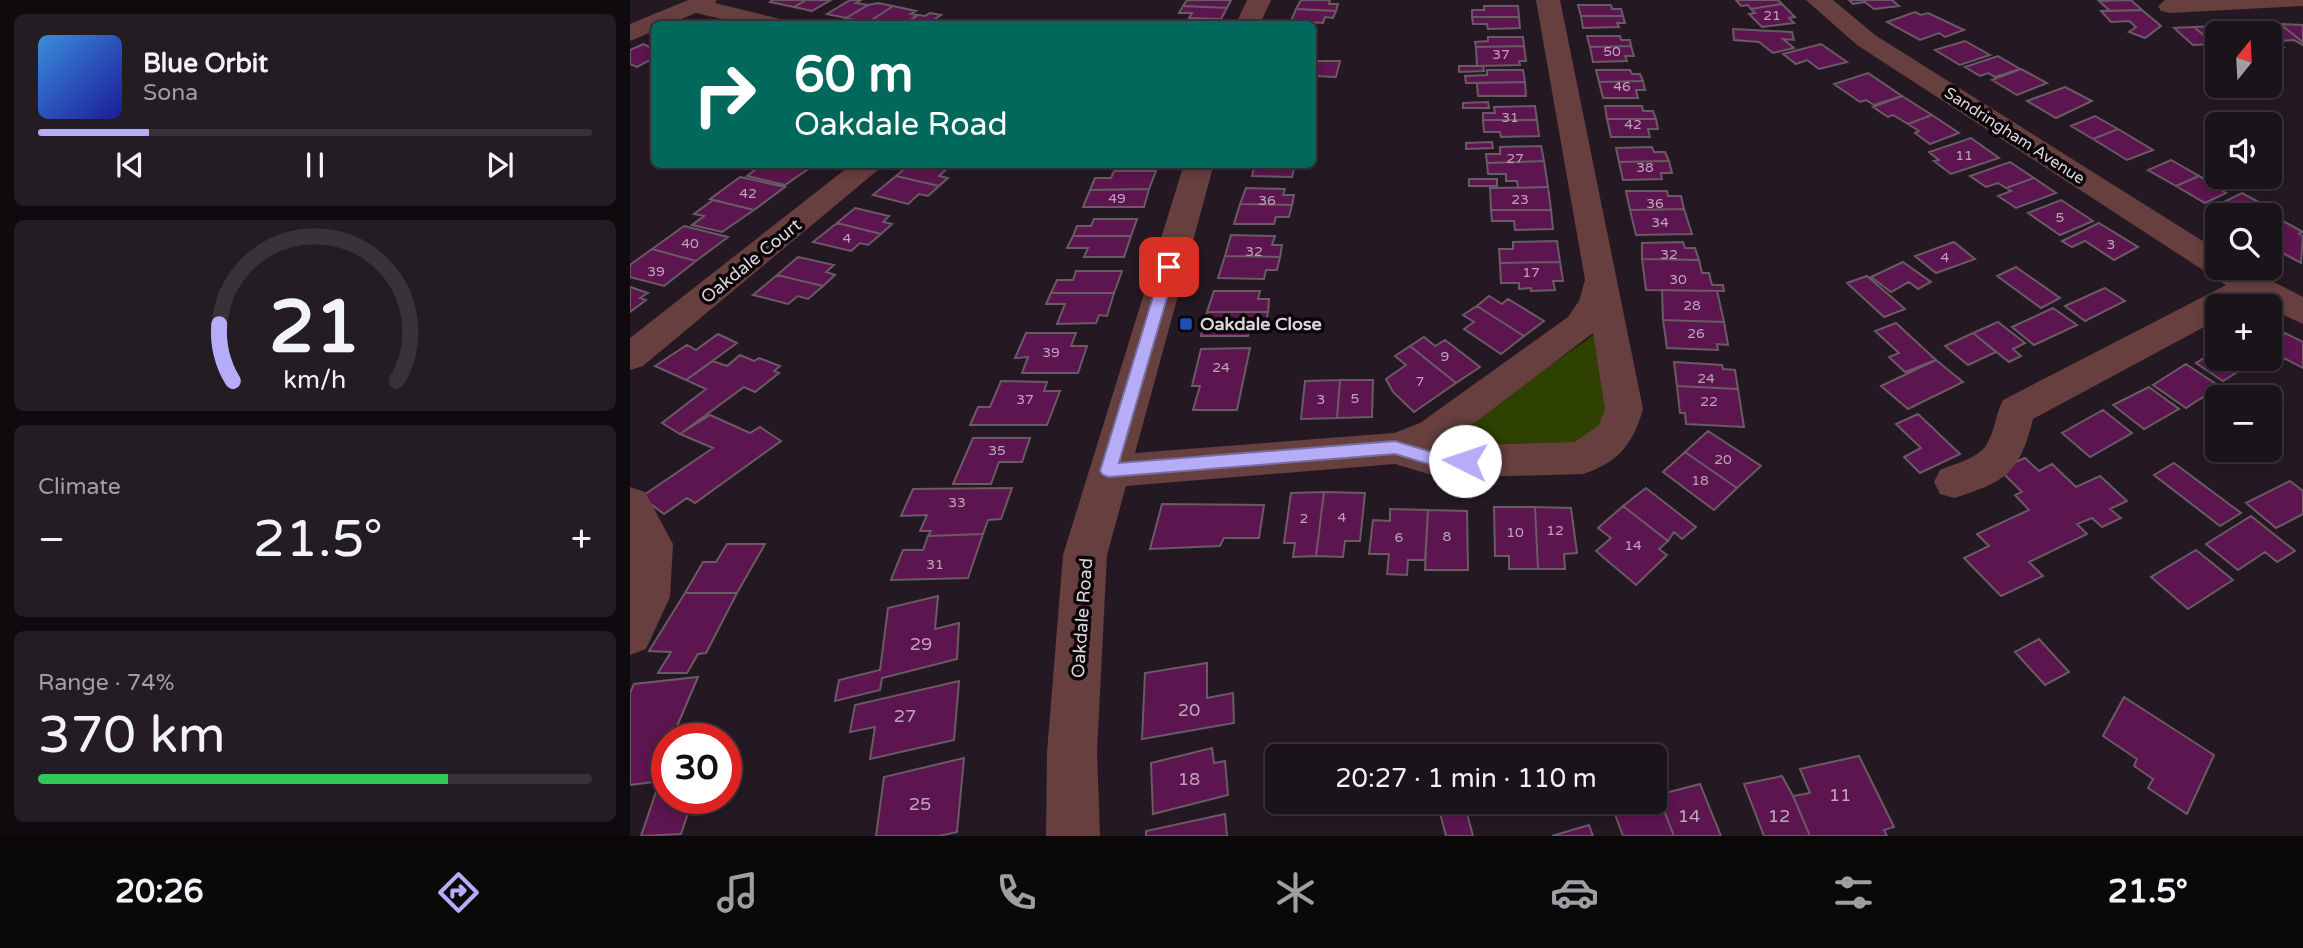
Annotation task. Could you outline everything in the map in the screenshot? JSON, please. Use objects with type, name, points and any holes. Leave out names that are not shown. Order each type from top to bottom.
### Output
[{"type":"street","points":[[1249,21],[1259,0]]},
{"type":"street","points":[[1395,447],[1442,462],[1583,458],[1616,434],[1624,410],[1602,279],[1548,0]]},
{"type":"street","name":"Sandringham Avenue","points":[[1818,0],[1866,40],[2205,257]]},
{"type":"street","points":[[2170,6],[2298,0]]},
{"type":"street","points":[[656,21],[704,2],[705,8],[714,12],[757,21]]},
{"type":"street","points":[[630,33],[651,23]]},
{"type":"street","name":"Oakdale Court","points":[[630,357],[866,168]]},
{"type":"street","name":"Oakdale Road","points":[[1073,836],[1072,752],[1086,555],[1198,168]]},
{"type":"street","points":[[1109,471],[1395,447],[1434,434],[1580,326],[1596,303],[1602,279]]},
{"type":"street","points":[[2241,280],[2303,312]]},
{"type":"street","points":[[1954,482],[1998,461],[2006,447],[2009,426],[2017,410],[2252,287]]},
{"type":"street","points":[[630,504],[652,544],[648,597],[630,634]]},
{"type":"green space","points":[[1594,335],[1612,417],[1572,451],[1442,452],[1442,440]]},
{"type":"building","points":[[806,0],[794,7],[770,2]]},
{"type":"building","points":[[806,0],[831,0],[812,11],[794,7]]},
{"type":"building","points":[[850,0],[861,0],[856,3],[868,5],[846,18],[827,14]]},
{"type":"building","points":[[1187,0],[1231,0],[1227,8],[1183,6]]},
{"type":"building","points":[[1301,0],[1330,0],[1329,4],[1338,4],[1336,11],[1296,9]]},
{"type":"building","points":[[1736,0],[1778,0],[1782,4],[1751,9],[1748,5],[1741,6]]},
{"type":"building","points":[[1849,0],[1892,0],[1899,6],[1874,9],[1865,2],[1853,4]]},
{"type":"building","points":[[2131,0],[2142,10],[2110,11],[2099,1]]},
{"type":"building","points":[[878,3],[893,6],[870,21],[846,18],[868,5]]},
{"type":"building","points":[[1782,4],[1795,17],[1789,18],[1794,23],[1762,27],[1749,14],[1755,13],[1751,9]]},
{"type":"building","points":[[1578,5],[1611,5],[1612,9],[1621,9],[1623,16],[1581,16]]},
{"type":"building","points":[[893,6],[916,11],[911,14],[918,15],[909,21],[870,21]]},
{"type":"building","points":[[1183,6],[1227,8],[1221,19],[1189,18],[1192,13],[1179,13]]},
{"type":"building","points":[[1484,6],[1518,6],[1519,17],[1472,17],[1472,10],[1484,10]]},
{"type":"building","points":[[1296,9],[1336,11],[1333,18],[1325,17],[1323,23],[1291,21]]},
{"type":"building","points":[[2142,10],[2161,26],[2145,38],[2129,32],[2136,27],[2129,21],[2111,22],[2101,11]]},
{"type":"building","points":[[1915,12],[1921,15],[1928,13],[1964,30],[1945,37],[1939,33],[1920,40],[1887,22]]},
{"type":"building","points":[[930,13],[941,15],[932,21],[909,21],[918,15],[925,16]]},
{"type":"building","points":[[1581,16],[1623,16],[1625,23],[1617,23],[1619,27],[1583,28]]},
{"type":"building","points":[[1472,17],[1519,17],[1520,28],[1488,29],[1487,24],[1473,24]]},
{"type":"building","points":[[2282,24],[2303,25],[2303,42],[2282,26]]},
{"type":"building","points":[[2282,26],[2303,42],[2303,45],[2294,40],[2282,41]]},
{"type":"building","points":[[2194,27],[2205,27],[2205,36]]},
{"type":"building","points":[[2194,27],[2205,36],[2205,44],[2193,45],[2174,28]]},
{"type":"building","points":[[1733,29],[1792,32],[1794,40],[1783,39],[1794,48],[1773,53],[1759,42],[1734,40]]},
{"type":"building","points":[[1587,36],[1620,36],[1621,40],[1630,40],[1631,46],[1590,47]]},
{"type":"building","points":[[1488,37],[1523,37],[1524,46],[1476,47],[1475,42],[1488,41]]},
{"type":"building","points":[[1965,41],[1990,55],[1960,65],[1935,50]]},
{"type":"building","points":[[643,44],[651,48],[651,60],[637,67],[630,64],[630,50]]},
{"type":"building","points":[[1821,44],[1847,62],[1819,69],[1807,60],[1796,64],[1783,54]]},
{"type":"building","points":[[1524,46],[1526,61],[1519,61],[1520,65],[1477,66],[1476,47]]},
{"type":"building","points":[[1631,46],[1634,56],[1625,56],[1627,61],[1593,62],[1590,47]]},
{"type":"building","points":[[1998,56],[2020,69],[1995,77],[1988,73],[1980,76],[1965,67]]},
{"type":"building","points":[[1318,61],[1340,61],[1336,77],[1316,76]]},
{"type":"building","points":[[1459,66],[1483,66],[1484,71],[1459,72]]},
{"type":"building","points":[[2021,69],[2047,83],[2017,95],[1992,80]]},
{"type":"building","points":[[1487,70],[1523,70],[1525,82],[1466,83],[1465,76],[1487,75]]},
{"type":"building","points":[[1596,70],[1630,70],[1632,74],[1640,74],[1643,81],[1599,82]]},
{"type":"building","points":[[1868,73],[1902,96],[1874,105],[1866,100],[1860,102],[1834,84]]},
{"type":"building","points":[[1643,81],[1645,90],[1636,90],[1638,98],[1603,98],[1599,82]]},
{"type":"building","points":[[1525,82],[1526,96],[1478,96],[1477,83]]},
{"type":"building","points":[[2065,87],[2092,101],[2056,118],[2027,101]]},
{"type":"building","points":[[1902,96],[1932,115],[1908,124],[1893,115],[1888,117],[1873,107]]},
{"type":"building","points":[[1488,102],[1489,108],[1463,108],[1463,103]]},
{"type":"building","points":[[1535,106],[1537,120],[1483,120],[1483,113],[1495,113],[1494,107]]},
{"type":"building","points":[[1605,106],[1642,106],[1643,111],[1653,111],[1656,119],[1607,119]]},
{"type":"building","points":[[1932,115],[1959,133],[1930,144],[1915,133],[1919,131],[1908,124]]},
{"type":"building","points":[[2095,116],[2118,129],[2093,139],[2071,126]]},
{"type":"building","points":[[1607,119],[1656,119],[1658,129],[1648,129],[1650,137],[1611,137]]},
{"type":"building","points":[[1483,120],[1537,120],[1539,136],[1501,137],[1500,132],[1484,132]]},
{"type":"building","points":[[2118,129],[2153,150],[2127,160],[2093,139]]},
{"type":"building","points":[[1971,138],[1999,158],[1951,174],[1934,161],[1939,160],[1929,152]]},
{"type":"building","points":[[1492,142],[1493,148],[1466,149],[1466,143]]},
{"type":"building","points":[[1541,146],[1544,161],[1487,163],[1486,154],[1500,154],[1500,147]]},
{"type":"building","points":[[1652,147],[1654,152],[1665,152],[1669,161],[1619,162],[1616,148]]},
{"type":"building","points":[[2171,160],[2199,176],[2176,186],[2148,170]]},
{"type":"building","points":[[1544,161],[1548,187],[1518,188],[1517,181],[1506,181],[1506,174],[1488,174],[1487,163]]},
{"type":"building","points":[[1669,161],[1672,173],[1661,173],[1662,179],[1623,180],[1619,162]]},
{"type":"building","points":[[2010,162],[2034,178],[2006,188],[1998,183],[1986,187],[1970,176]]},
{"type":"building","points":[[758,168],[810,168],[785,185],[747,176]]},
{"type":"building","points":[[905,168],[948,168],[939,176],[948,178],[939,186],[896,176]]},
{"type":"building","points":[[1254,168],[1304,168],[1294,169],[1292,177],[1252,176]]},
{"type":"building","points":[[1114,171],[1156,171],[1149,189],[1090,190],[1095,178],[1111,178]]},
{"type":"building","points":[[896,176],[939,186],[928,196],[919,194],[908,204],[873,195]]},
{"type":"building","points":[[2199,176],[2205,179],[2205,189],[2219,189],[2226,193],[2205,203],[2176,186]]},
{"type":"building","points":[[740,177],[785,187],[754,210],[710,199]]},
{"type":"building","points":[[2034,178],[2056,193],[2016,208],[1998,196],[2011,191],[2006,188]]},
{"type":"building","points":[[1469,179],[1497,179],[1497,186],[1469,186]]},
{"type":"building","points":[[1548,187],[1551,210],[1491,210],[1490,188]]},
{"type":"building","points":[[1246,188],[1285,189],[1283,195],[1294,195],[1292,205],[1240,204]]},
{"type":"building","points":[[1149,189],[1144,207],[1083,207],[1090,190]]},
{"type":"building","points":[[1626,191],[1667,191],[1668,196],[1681,196],[1684,209],[1630,210]]},
{"type":"building","points":[[2242,193],[2260,203],[2221,203]]},
{"type":"building","points":[[713,200],[754,210],[722,232],[692,225],[704,216],[694,214]]},
{"type":"building","points":[[2061,200],[2093,221],[2060,235],[2028,213]]},
{"type":"building","points":[[1240,204],[1292,205],[1289,217],[1276,217],[1274,224],[1234,224]]},
{"type":"building","points":[[855,208],[889,216],[883,222],[892,224],[881,234],[837,223]]},
{"type":"building","points":[[1684,209],[1692,234],[1636,235],[1630,210]]},
{"type":"building","points":[[1491,210],[1551,210],[1553,229],[1515,230],[1514,221],[1492,221]]},
{"type":"building","points":[[1094,219],[1137,219],[1131,236],[1073,236],[1077,226],[1091,226]]},
{"type":"building","points":[[2282,221],[2303,232],[2299,234],[2303,236],[2301,263],[2282,253]]},
{"type":"building","points":[[837,223],[881,234],[868,245],[860,243],[851,251],[813,242]]},
{"type":"building","points":[[2099,223],[2138,247],[2114,260],[2085,241],[2072,247],[2062,241]]},
{"type":"building","points":[[684,226],[728,237],[696,261],[652,249]]},
{"type":"building","points":[[1231,235],[1275,236],[1272,245],[1282,245],[1280,257],[1225,256]]},
{"type":"building","points":[[1073,236],[1131,236],[1124,257],[1084,257],[1088,248],[1067,248]]},
{"type":"building","points":[[1557,241],[1560,262],[1500,263],[1499,249],[1513,249],[1513,242]]},
{"type":"building","points":[[1683,242],[1685,248],[1695,248],[1699,260],[1642,259],[1642,243]]},
{"type":"building","points":[[1954,242],[1975,259],[1936,273],[1915,256]]},
{"type":"building","points":[[652,249],[696,261],[664,286],[630,277],[630,265]]},
{"type":"building","points":[[1225,256],[1280,257],[1277,270],[1266,270],[1264,279],[1218,278]]},
{"type":"building","points":[[798,257],[834,265],[826,272],[835,275],[823,286],[777,275]]},
{"type":"building","points":[[1642,259],[1699,260],[1702,273],[1709,273],[1712,285],[1723,285],[1724,291],[1646,290]]},
{"type":"building","points":[[1560,262],[1563,281],[1553,281],[1555,290],[1531,291],[1531,288],[1519,289],[1519,283],[1501,283],[1500,263]]},
{"type":"building","points":[[1903,262],[1931,282],[1918,289],[1909,282],[1891,292],[1871,277]]},
{"type":"building","points":[[2016,267],[2060,298],[2041,308],[1997,276]]},
{"type":"building","points":[[1076,271],[1122,271],[1114,293],[1051,293],[1057,280],[1073,280]]},
{"type":"building","points":[[777,275],[823,286],[808,299],[798,296],[788,304],[753,295]]},
{"type":"building","points":[[1867,276],[1905,309],[1884,317],[1847,283]]},
{"type":"building","points":[[630,287],[648,293],[640,298],[646,300],[630,312]]},
{"type":"building","points":[[2105,288],[2125,301],[2085,321],[2065,306]]},
{"type":"building","points":[[1662,290],[1717,291],[1724,322],[1663,320]]},
{"type":"building","points":[[1214,291],[1260,291],[1258,299],[1269,299],[1268,312],[1207,312]]},
{"type":"building","points":[[1051,293],[1114,293],[1107,316],[1099,315],[1096,323],[1057,324],[1065,304],[1046,304]]},
{"type":"building","points":[[1489,296],[1502,304],[1508,299],[1544,321],[1524,336],[1477,306]]},
{"type":"building","points":[[1477,306],[1524,336],[1501,354],[1464,329],[1474,322],[1463,315]]},
{"type":"building","points":[[2053,308],[2077,325],[2034,345],[2012,327]]},
{"type":"building","points":[[1207,312],[1268,312],[1265,328],[1250,328],[1248,336],[1201,336]]},
{"type":"building","points":[[1663,320],[1724,322],[1728,345],[1717,344],[1718,350],[1667,348]]},
{"type":"building","points":[[1998,322],[2025,343],[2013,349],[2021,356],[2009,362],[1973,333]]},
{"type":"building","points":[[1896,323],[1936,360],[1905,372],[1889,357],[1899,353],[1875,331]]},
{"type":"building","points":[[1026,333],[1076,333],[1071,346],[1087,346],[1078,373],[1022,373],[1028,357],[1015,358]]},
{"type":"building","points":[[1973,333],[1996,352],[1968,365],[1945,346]]},
{"type":"building","points":[[2285,333],[2303,342],[2303,368],[2282,357],[2282,337]]},
{"type":"building","points":[[718,334],[737,343],[686,380],[655,366],[687,345],[696,350]]},
{"type":"building","points":[[1424,337],[1435,346],[1445,340],[1480,367],[1456,383],[1410,346]]},
{"type":"building","points":[[1410,346],[1456,383],[1414,412],[1393,392],[1386,379],[1406,365],[1395,356]]},
{"type":"building","points":[[1250,348],[1237,410],[1193,410],[1200,386],[1192,386],[1201,349]]},
{"type":"building","points":[[740,355],[754,361],[759,358],[780,366],[774,371],[779,373],[755,392],[744,387],[680,434],[662,423],[706,389],[686,380],[713,361],[727,366]]},
{"type":"building","points":[[2205,357],[2205,369],[2196,363]]},
{"type":"building","points":[[1936,360],[1963,382],[1908,409],[1881,386]]},
{"type":"building","points":[[1674,362],[1722,365],[1723,369],[1735,370],[1738,389],[1677,386]]},
{"type":"building","points":[[2186,364],[2218,385],[2205,385],[2205,398],[2186,408],[2153,385]]},
{"type":"building","points":[[2208,371],[2239,371],[2223,381]]},
{"type":"building","points":[[1340,380],[1337,418],[1301,419],[1305,381]]},
{"type":"building","points":[[1340,380],[1373,380],[1372,417],[1337,418]]},
{"type":"building","points":[[1001,381],[1047,382],[1044,391],[1060,391],[1047,425],[970,425],[978,407],[990,407]]},
{"type":"building","points":[[1677,386],[1738,389],[1744,427],[1686,424],[1685,413],[1680,413]]},
{"type":"building","points":[[2149,387],[2179,409],[2144,429],[2113,405]]},
{"type":"building","points":[[2103,410],[2132,433],[2090,457],[2062,433]]},
{"type":"building","points":[[1918,414],[1960,454],[1920,473],[1904,457],[1921,448],[1896,424]]},
{"type":"building","points":[[710,415],[750,433],[760,427],[781,441],[695,503],[687,498],[664,514],[641,497],[713,448],[680,434]]},
{"type":"building","points":[[1708,431],[1761,466],[1737,488],[1685,452]]},
{"type":"building","points":[[973,438],[1030,438],[1022,462],[999,462],[991,484],[953,484]]},
{"type":"building","points":[[1685,452],[1737,488],[1714,510],[1663,472]]},
{"type":"building","points":[[2025,458],[2039,471],[2052,464],[2076,487],[2100,476],[2127,501],[2110,509],[2121,518],[2102,527],[2092,518],[2077,524],[2087,534],[2029,562],[2043,576],[2001,596],[1964,558],[1989,546],[1977,534],[2029,510],[2015,495],[2022,492],[1999,469]]},
{"type":"building","points":[[2174,463],[2241,513],[2220,526],[2154,475]]},
{"type":"building","points":[[2290,481],[2303,491],[2303,514],[2276,528],[2246,503]]},
{"type":"building","points":[[1012,488],[1001,519],[988,520],[983,534],[928,536],[931,531],[920,531],[927,515],[901,516],[913,489]]},
{"type":"building","points":[[1646,488],[1696,527],[1682,539],[1674,532],[1668,541],[1623,506]]},
{"type":"building","points":[[1324,492],[1365,493],[1360,541],[1345,541],[1343,557],[1316,556]]},
{"type":"building","points":[[1324,492],[1316,556],[1293,557],[1295,543],[1284,543],[1291,493]]},
{"type":"building","points":[[1162,504],[1264,505],[1259,538],[1224,538],[1220,546],[1150,549]]},
{"type":"building","points":[[1623,506],[1668,541],[1659,549],[1667,555],[1636,585],[1596,551],[1611,538],[1598,528]]},
{"type":"building","points":[[1494,507],[1535,507],[1538,569],[1509,569],[1509,556],[1495,556]]},
{"type":"building","points":[[1535,507],[1571,508],[1577,553],[1564,554],[1565,569],[1538,569]]},
{"type":"building","points":[[1390,509],[1428,510],[1425,560],[1408,560],[1407,575],[1387,574],[1389,554],[1369,554],[1373,520],[1390,521]]},
{"type":"building","points":[[1428,510],[1467,511],[1468,570],[1425,570]]},
{"type":"building","points":[[2251,516],[2295,551],[2277,562],[2265,552],[2238,570],[2206,544]]},
{"type":"building","points":[[983,534],[968,578],[891,580],[903,550],[923,550],[928,536]]},
{"type":"building","points":[[727,544],[765,544],[737,593],[685,593],[703,562],[716,562]]},
{"type":"building","points":[[2196,550],[2233,580],[2188,609],[2151,577]]},
{"type":"building","points":[[685,593],[737,593],[706,653],[698,654],[687,673],[658,673],[671,652],[649,651]]},
{"type":"building","points":[[938,596],[935,629],[959,623],[957,659],[882,678],[880,690],[835,701],[839,680],[880,670],[888,608]]},
{"type":"building","points":[[2039,639],[2069,672],[2045,685],[2015,652]]},
{"type":"building","points":[[1207,663],[1207,698],[1233,693],[1234,723],[1142,739],[1145,673]]},
{"type":"building","points":[[698,677],[678,723],[651,723],[651,782],[630,785],[630,693],[634,684]]},
{"type":"building","points":[[959,681],[954,740],[870,759],[875,727],[850,732],[855,705]]},
{"type":"building","points":[[2124,697],[2214,755],[2187,814],[2148,788],[2153,779],[2134,766],[2137,759],[2103,736]]},
{"type":"building","points":[[1212,748],[1214,763],[1225,761],[1228,795],[1153,814],[1151,763]]},
{"type":"building","points":[[1859,756],[1894,827],[1884,830],[1887,836],[1810,836],[1793,796],[1810,793],[1800,769]]},
{"type":"building","points":[[964,758],[957,832],[939,836],[876,836],[884,777]]},
{"type":"building","points":[[1782,776],[1810,836],[1764,836],[1744,784]]},
{"type":"building","points":[[1700,784],[1721,836],[1674,836],[1665,814],[1667,793]]},
{"type":"building","points":[[651,806],[651,814],[688,814],[681,834],[641,836]]},
{"type":"building","points":[[1225,814],[1227,836],[1146,836],[1146,831]]},
{"type":"building","points":[[1440,814],[1467,814],[1473,836],[1446,836]]},
{"type":"building","points":[[1615,814],[1665,814],[1674,836],[1623,836]]},
{"type":"building","points":[[1589,825],[1593,836],[1552,836]]},
{"type":"place","name":"Oakdale Close","points":[[1186,324]]},
{"type":"route","points":[[1169,267],[1109,471],[1395,447],[1442,462],[1465,461]]}]
